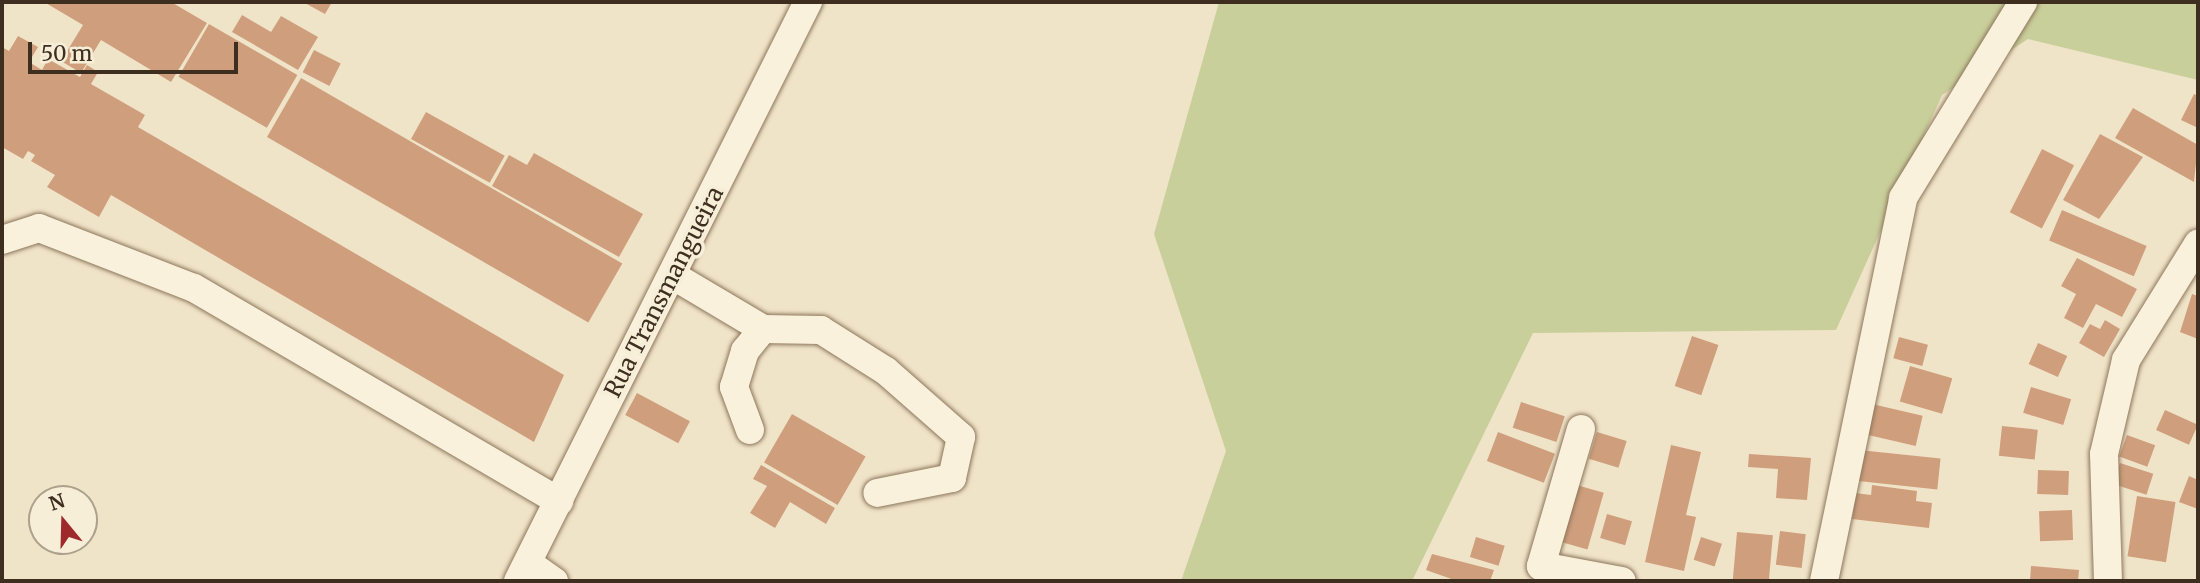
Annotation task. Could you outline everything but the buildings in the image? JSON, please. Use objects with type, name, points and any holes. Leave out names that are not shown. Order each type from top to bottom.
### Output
[{"type":"street","name":"Rua Transmangueira","points":[[523,572],[808,2]]},
{"type":"street","points":[[1824,581],[1903,198],[2023,2]]},
{"type":"street","points":[[2,240],[39,228],[194,288],[559,501]]},
{"type":"street","points":[[2108,581],[2104,454],[2126,360],[2198,244]]},
{"type":"street","points":[[672,275],[764,329],[821,330],[887,371],[961,437],[952,478],[877,493]]},
{"type":"street","points":[[750,430],[734,387],[745,351],[764,329]]},
{"type":"street","points":[[1581,429],[1541,566],[1622,581]]},
{"type":"street","points":[[523,572],[554,581]]},
{"type":"green space","points":[[1219,2],[2198,2],[2198,80],[2028,39],[1942,95],[1836,330],[1533,333],[1412,581],[1181,581],[1226,451],[1154,234]]}]
